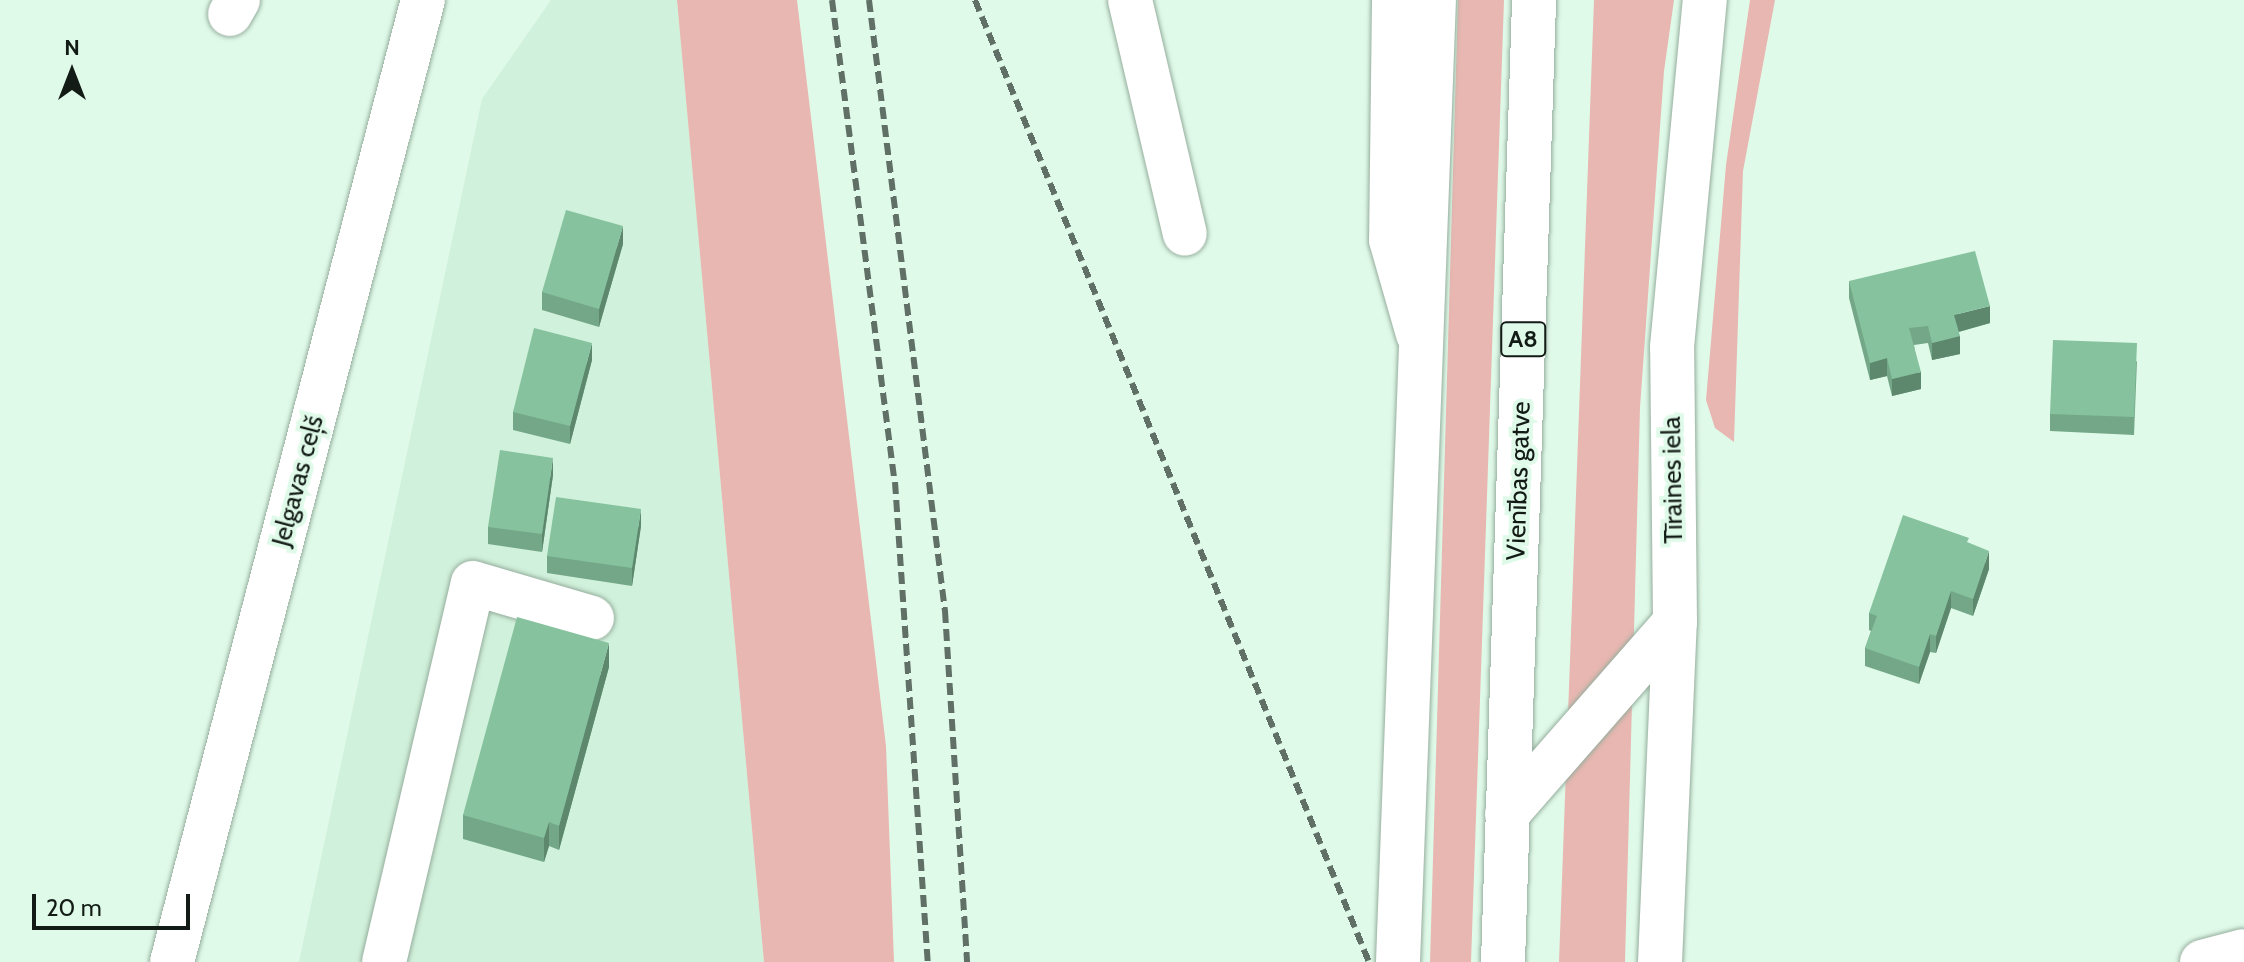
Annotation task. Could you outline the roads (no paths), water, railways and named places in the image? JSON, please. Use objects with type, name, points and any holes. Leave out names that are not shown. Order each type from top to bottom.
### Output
[{"type":"main road","name":"Jelgavas ceļš","points":[[172,962],[423,0]]},
{"type":"main road","points":[[1130,0],[1185,234]]},
{"type":"main road","points":[[1394,0],[1391,240],[1424,353]]},
{"type":"main road","points":[[1398,962],[1424,353],[1434,0]]},
{"type":"main road","name":"Vienības gatve","points":[[1503,962],[1534,0]]},
{"type":"main road","name":"Tīraines iela","points":[[1660,962],[1675,622],[1672,347],[1705,0]]},
{"type":"main road","points":[[384,962],[473,583],[592,618]]},
{"type":"main road","points":[[1507,814],[1675,622]]},
{"type":"main road","points":[[2202,962],[2244,951]]},
{"type":"railway","points":[[832,0],[895,482],[928,962]]},
{"type":"railway","points":[[869,0],[945,611],[967,962]]},
{"type":"railway","points":[[975,0],[1369,962]]}]
